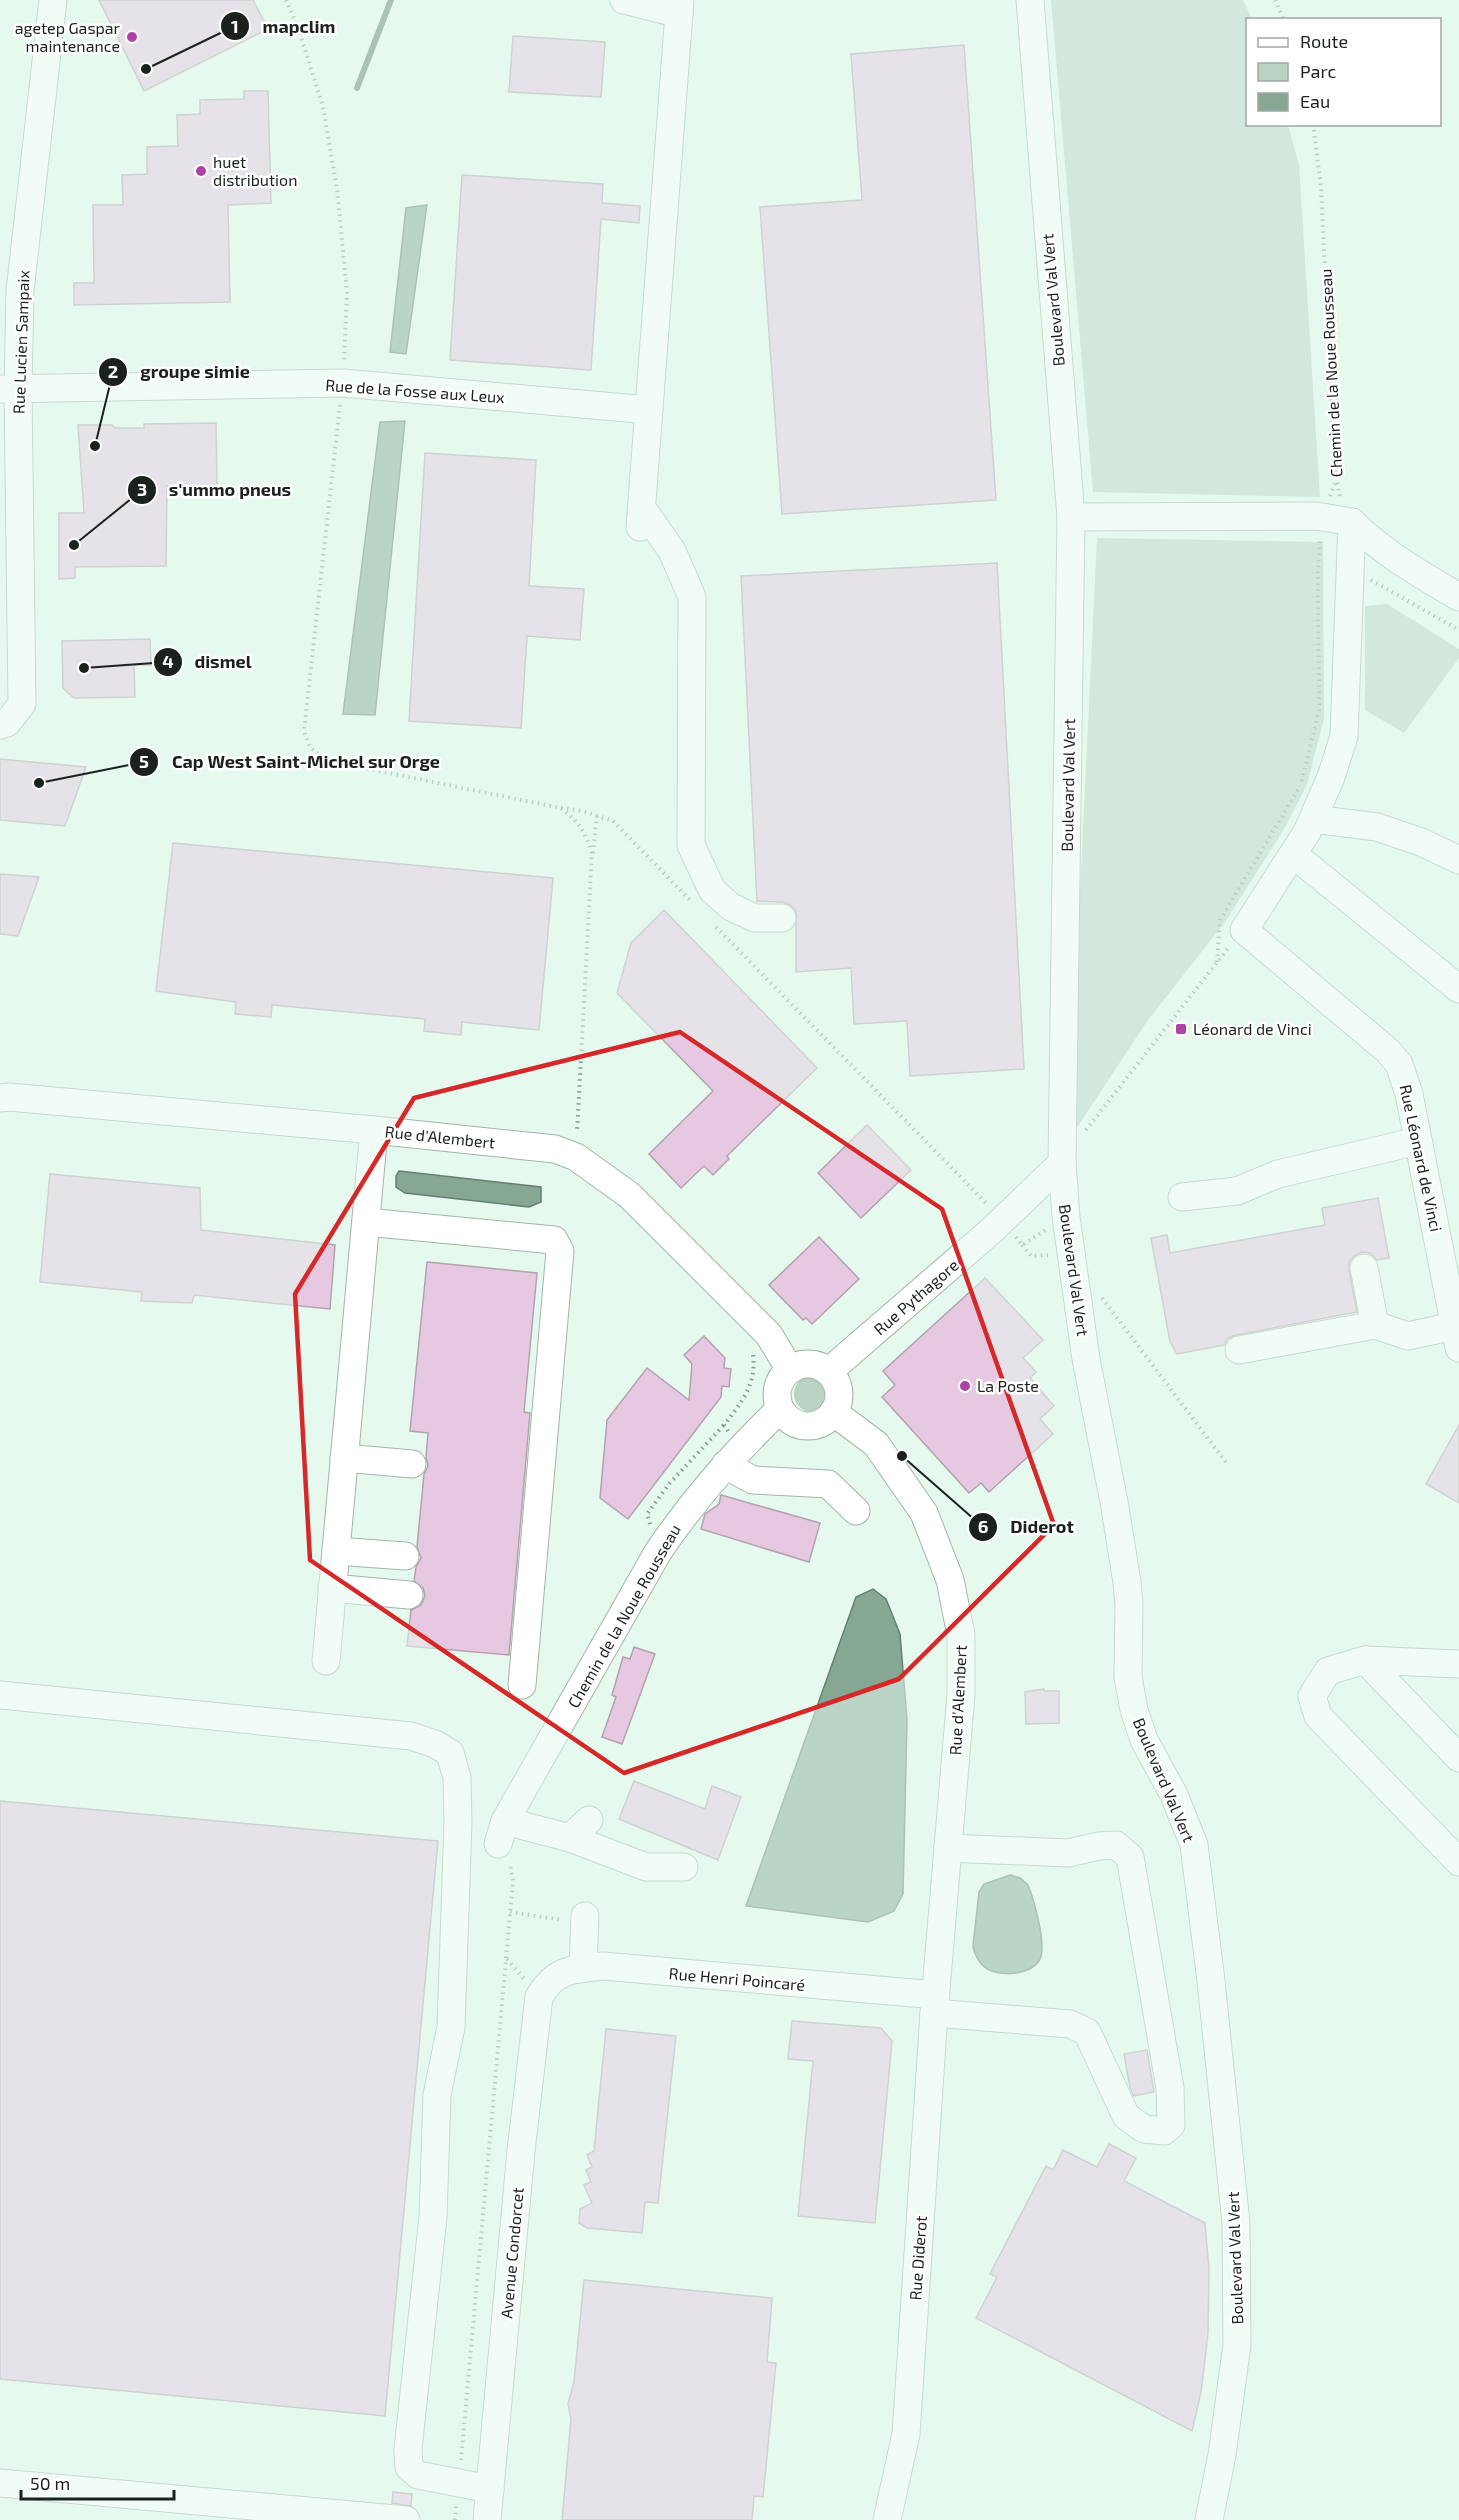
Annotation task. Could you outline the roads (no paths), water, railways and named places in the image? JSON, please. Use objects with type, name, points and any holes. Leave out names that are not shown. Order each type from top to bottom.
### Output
[{"type":"street","name":"Rue Lucien Sampaix","points":[[0,724],[7,723],[22,704],[9,390],[53,0]]},
{"type":"street","points":[[624,0],[679,7],[641,517],[672,551],[692,597],[691,845],[712,890],[731,907],[754,918],[782,918]]},
{"type":"street","name":"Boulevard Val Vert","points":[[1030,0],[1071,517],[1062,1163],[1071,1253],[1086,1359],[1127,1582],[1128,1677],[1134,1710],[1144,1740],[1174,1796],[1194,1845],[1211,1982],[1236,2223],[1237,2345],[1222,2455],[1209,2520]]},
{"type":"street","name":"Rue de la Fosse aux Leux","points":[[9,390],[343,383],[649,410]]},
{"type":"street","points":[[1071,517],[1322,517],[1352,522],[1374,544],[1394,559],[1459,597]]},
{"type":"street","points":[[1352,522],[1344,736],[1331,777],[1313,819],[1293,855],[1459,989]]},
{"type":"street","points":[[1313,819],[1377,827],[1421,842],[1459,860]]},
{"type":"street","name":"Rue Léonard de Vinci","points":[[1293,855],[1244,930],[1376,1040],[1399,1064],[1409,1094],[1457,1337]]},
{"type":"street","name":"Rue d'Alembert","points":[[0,1098],[374,1130],[555,1149],[576,1157],[629,1195],[769,1335],[790,1370]]},
{"type":"street","points":[[326,1661],[374,1130]]},
{"type":"street","points":[[1182,1197],[1238,1191],[1278,1174],[1418,1141]]},
{"type":"street","name":"Rue Pythagore","points":[[828,1372],[1003,1220],[1062,1163]]},
{"type":"street","points":[[366,1222],[554,1240],[560,1251],[522,1685]]},
{"type":"street","points":[[1364,1268],[1375,1325]]},
{"type":"street","points":[[1239,1350],[1375,1325],[1408,1336],[1457,1337]]},
{"type":"street","points":[[809,1365],[828,1372],[837,1387],[838,1396],[833,1412],[826,1420],[807,1426],[789,1420],[780,1409],[777,1395],[778,1385],[790,1370],[809,1365]]},
{"type":"street","name":"Chemin de la Noue Rousseau","points":[[570,1838],[502,1833],[658,1552],[684,1515],[732,1457],[780,1409]]},
{"type":"street","name":"Rue d'Alembert","points":[[833,1412],[876,1444],[924,1513],[950,1580],[961,1635],[961,1694],[935,2004]]},
{"type":"street","points":[[732,1457],[753,1480],[828,1484],[856,1511]]},
{"type":"street","points":[[344,1458],[412,1464]]},
{"type":"street","points":[[336,1551],[405,1556]]},
{"type":"street","points":[[333,1588],[409,1595]]},
{"type":"street","points":[[1459,1664],[1365,1660],[1328,1671],[1312,1696],[1318,1716],[1459,1862]]},
{"type":"street","points":[[1365,1660],[1459,1758]]},
{"type":"street","points":[[0,1695],[411,1736],[435,1744],[450,1753],[457,1778],[458,1822],[451,2027],[437,2095],[433,2217],[408,2449],[409,2467],[418,2475],[490,2489]]},
{"type":"street","points":[[589,1820],[570,1838],[646,1867],[684,1867]]},
{"type":"street","name":"Rue Henri Poincaré","points":[[545,1987],[564,1971],[603,1966],[935,2004],[1070,2024],[1087,2032],[1126,2116],[1144,2129],[1164,2131],[1171,2125],[1170,2088],[1130,1857],[1116,1845],[1099,1846],[1068,1853],[948,1848]]},
{"type":"street","points":[[583,1968],[585,1923]]},
{"type":"street","name":"Avenue Condorcet","points":[[487,2520],[521,2151],[539,1997],[545,1987]]},
{"type":"street","name":"Rue Diderot","points":[[887,2520],[906,2434],[935,2004]]},
{"type":"street","points":[[0,2483],[406,2520]]},
{"type":"water","points":[[427,205],[406,354],[390,352],[406,208]]},
{"type":"water","points":[[405,421],[375,715],[343,714],[380,422]]},
{"type":"water","points":[[399,1171],[541,1187],[541,1202],[529,1207],[405,1193],[396,1187],[396,1176]]},
{"type":"water","points":[[873,1589],[886,1599],[900,1634],[907,1720],[903,1894],[894,1911],[868,1922],[746,1906],[856,1597]]},
{"type":"water","points":[[1010,1875],[1020,1878],[1028,1885],[1042,1946],[1039,1961],[1030,1969],[1017,1973],[992,1971],[985,1967],[977,1958],[973,1946],[979,1892],[984,1884]]},
{"type":"waterway","points":[[357,88],[391,0]]},
{"type":"place","name":"agetep Gaspar maintenance","points":[[132,37]]},
{"type":"place","name":"mapclim","points":[[146,69]]},
{"type":"place","name":"huet distribution","points":[[201,171]]},
{"type":"place","name":"groupe simie","points":[[95,446]]},
{"type":"place","name":"s'ummo pneus","points":[[74,545]]},
{"type":"place","name":"dismel","points":[[84,668]]},
{"type":"place","name":"Cap West Saint-Michel sur Orge","points":[[39,783]]},
{"type":"place","name":"Léonard de Vinci","points":[[1181,1029]]},
{"type":"place","name":"La Poste","points":[[965,1386]]},
{"type":"place","name":"Diderot","points":[[902,1456]]}]
